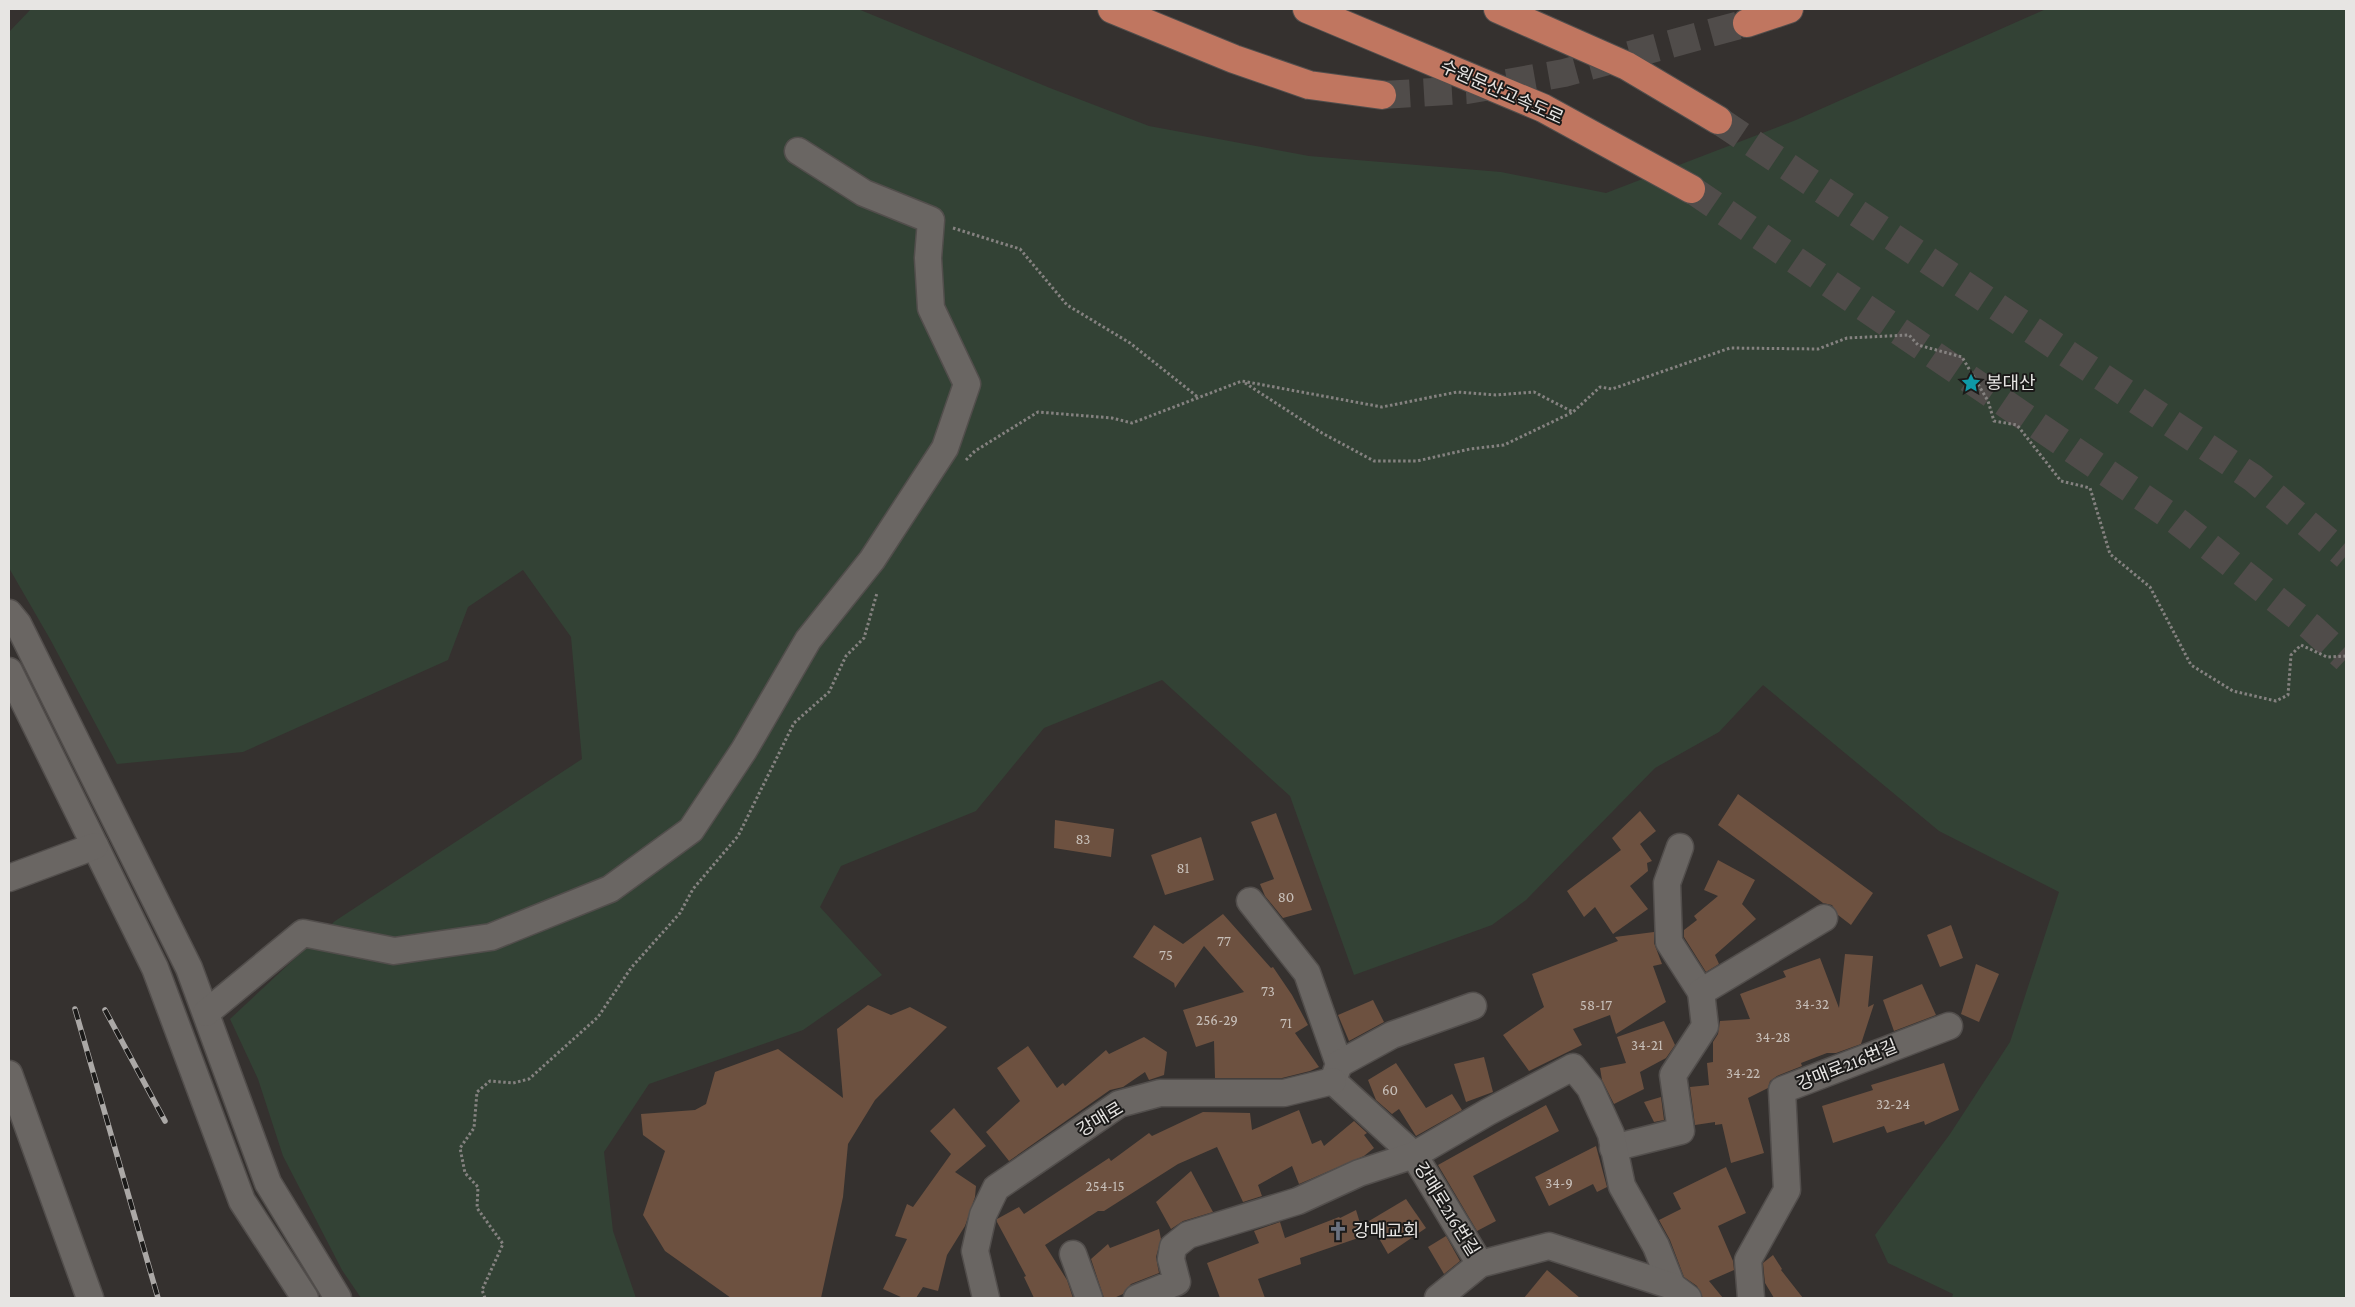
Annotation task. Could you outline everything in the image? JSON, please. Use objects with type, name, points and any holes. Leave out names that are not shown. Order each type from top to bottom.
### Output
[{"type":"highway","points":[[1112,9],[1234,59],[1309,85],[1382,95]]},
{"type":"highway","name":"수원문산고속도로","points":[[1307,9],[1543,108],[1691,189]]},
{"type":"highway","points":[[1498,9],[1627,66],[1718,120]]},
{"type":"highway","points":[[1747,23],[1789,9]]},
{"type":"street","points":[[206,1013],[303,933],[394,951],[491,937],[610,889],[691,830],[744,750],[808,640],[872,560],[945,448],[968,384],[931,308],[928,258],[932,220],[864,193],[798,151]]},
{"type":"street","points":[[9,613],[18,624],[185,959],[268,1183],[338,1298]]},
{"type":"street","points":[[9,671],[155,968],[242,1201],[304,1298]]},
{"type":"street","points":[[9,878],[95,846]]},
{"type":"street","points":[[1613,1148],[1681,1131],[1673,1075],[1705,1026],[1701,992],[1669,942],[1667,883],[1680,847]]},
{"type":"street","name":"강매로216번길","points":[[1250,901],[1307,973],[1336,1073],[1414,1155],[1480,1264]]},
{"type":"street","points":[[1701,992],[1824,918]]},
{"type":"street","points":[[1336,1073],[1392,1035],[1473,1006]]},
{"type":"street","name":"강매로216번길","points":[[1751,1298],[1748,1260],[1787,1190],[1782,1090],[1948,1026]]},
{"type":"street","name":"강매로216번길","points":[[1414,1155],[1573,1066],[1590,1088],[1610,1134],[1622,1186],[1680,1292]]},
{"type":"street","name":"강매로","points":[[986,1298],[975,1251],[983,1215],[996,1188],[1119,1104],[1160,1093],[1284,1093],[1336,1073]]},
{"type":"street","points":[[9,1074],[90,1298]]},
{"type":"street","points":[[1137,1298],[1177,1282],[1171,1259],[1173,1247],[1188,1235],[1298,1201],[1359,1173],[1414,1155]]},
{"type":"street","name":"강매로216번길","points":[[1438,1298],[1480,1264],[1549,1246],[1680,1292]]},
{"type":"street","points":[[1073,1254],[1089,1298]]},
{"type":"path","points":[[932,220],[990,241],[1020,248],[1067,305],[1130,343],[1199,398]]},
{"type":"path","points":[[1242,381],[1322,432],[1374,461],[1417,461],[1470,449],[1504,445],[1573,412],[1600,387],[1612,389],[1730,348],[1818,349],[1847,338],[1909,336],[1918,345],[1962,356],[1988,401],[1994,421],[2017,425],[2061,481],[2090,488],[2110,554],[2150,587],[2190,665],[2233,691],[2276,701],[2288,695],[2291,655],[2301,645],[2327,657],[2346,656]]},
{"type":"path","points":[[961,465],[975,451],[1038,412],[1112,418],[1132,423],[1242,381],[1382,407],[1457,392],[1496,395],[1534,392],[1573,412]]},
{"type":"path","points":[[485,1298],[482,1290],[503,1244],[477,1208],[478,1187],[465,1173],[460,1148],[474,1128],[477,1092],[490,1081],[513,1083],[529,1079],[598,1017],[630,968],[680,913],[693,889],[738,836],[794,723],[829,692],[846,656],[864,638],[880,584]]},
{"type":"green space","points":[[31,9],[858,9],[1050,88],[1149,126],[1309,156],[1501,172],[1606,193],[1796,120],[2046,9],[2346,9],[2346,1298],[1952,1298],[1953,1294],[1888,1263],[1875,1235],[1950,1134],[2010,1042],[2059,892],[1939,831],[1763,685],[1719,732],[1655,768],[1526,900],[1492,925],[1354,975],[1290,796],[1162,680],[1044,728],[976,811],[841,866],[820,907],[882,975],[803,1030],[649,1084],[604,1152],[613,1231],[636,1298],[361,1298],[342,1270],[283,1156],[258,1079],[230,1019],[335,921],[582,759],[571,637],[523,570],[468,607],[448,660],[243,752],[117,764],[50,639],[9,568],[9,32]]},
{"type":"building","points":[[1738,794],[1873,893],[1851,925],[1838,915],[1832,905],[1823,903],[1718,825]]},
{"type":"building","points":[[1640,811],[1656,831],[1640,844],[1652,861],[1647,863],[1648,871],[1630,886],[1648,909],[1613,934],[1595,907],[1584,917],[1567,891],[1621,850],[1612,838]]},
{"type":"building","points":[[1276,813],[1312,910],[1283,918],[1265,896],[1260,884],[1274,879],[1251,822]]},
{"type":"building","points":[[1055,820],[1114,829],[1111,857],[1054,848]]},
{"type":"building","points":[[1201,837],[1214,880],[1165,895],[1151,855]]},
{"type":"building","points":[[1718,860],[1755,880],[1742,904],[1756,919],[1715,955],[1719,964],[1706,972],[1684,937],[1684,930],[1697,920],[1694,916],[1718,896],[1704,890]]},
{"type":"building","points":[[1223,914],[1271,968],[1273,967],[1292,995],[1308,1025],[1295,1033],[1319,1067],[1282,1078],[1215,1078],[1214,1041],[1196,1047],[1183,1010],[1244,992],[1204,946],[1175,988],[1174,983],[1133,957],[1154,925],[1183,944]]},
{"type":"building","points":[[1951,925],[1963,958],[1940,967],[1927,935]]},
{"type":"building","points":[[1654,932],[1654,943],[1662,964],[1653,966],[1666,1002],[1616,1034],[1610,1015],[1573,1029],[1582,1045],[1529,1071],[1503,1035],[1544,1007],[1532,974],[1618,941],[1615,937]]},
{"type":"building","points":[[1845,954],[1873,956],[1868,1007],[1874,1004],[1861,1044],[1836,1053],[1827,1053],[1801,1063],[1802,1066],[1777,1076],[1770,1081],[1768,1088],[1748,1098],[1764,1153],[1731,1163],[1722,1124],[1715,1125],[1715,1122],[1695,1125],[1690,1087],[1709,1085],[1707,1063],[1713,1062],[1713,1042],[1718,1034],[1720,1021],[1750,1019],[1740,994],[1786,977],[1783,971],[1820,958],[1839,1008]]},
{"type":"building","points":[[1976,964],[1999,974],[1979,1022],[1961,1014]]},
{"type":"building","points":[[1922,984],[1936,1015],[1894,1031],[1883,1000]]},
{"type":"building","points":[[1373,1000],[1384,1022],[1349,1041],[1338,1015]]},
{"type":"building","points":[[868,1005],[891,1015],[910,1007],[947,1027],[875,1100],[848,1144],[843,1197],[821,1298],[731,1298],[665,1251],[643,1215],[665,1151],[643,1135],[641,1114],[695,1110],[706,1104],[715,1072],[778,1049],[843,1098],[837,1029]]},
{"type":"building","points":[[1664,1021],[1675,1045],[1666,1058],[1640,1072],[1644,1089],[1614,1104],[1602,1080],[1600,1068],[1626,1063],[1617,1037]]},
{"type":"building","points":[[1144,1037],[1167,1052],[1164,1075],[1149,1080],[1145,1072],[1123,1087],[1110,1090],[1009,1161],[986,1132],[1020,1101],[997,1068],[1028,1046],[1057,1088],[1063,1083],[1065,1086],[1106,1050],[1109,1054]]},
{"type":"building","points":[[1484,1057],[1493,1092],[1466,1102],[1454,1064]]},
{"type":"building","points":[[1396,1063],[1426,1108],[1452,1094],[1462,1110],[1416,1136],[1399,1109],[1392,1114],[1376,1100],[1368,1080]]},
{"type":"building","points":[[1944,1063],[1959,1110],[1925,1125],[1924,1121],[1887,1133],[1884,1126],[1833,1143],[1822,1106],[1873,1090],[1871,1085]]},
{"type":"building","points":[[1661,1097],[1664,1120],[1654,1122],[1644,1102]]},
{"type":"building","points":[[1546,1105],[1559,1131],[1473,1176],[1496,1221],[1477,1231],[1438,1165]]},
{"type":"building","points":[[954,1108],[986,1146],[955,1172],[976,1186],[975,1197],[965,1226],[947,1255],[938,1291],[923,1287],[916,1298],[903,1298],[883,1289],[907,1239],[895,1236],[907,1204],[913,1207],[951,1154],[930,1131]]},
{"type":"building","points":[[1299,1110],[1312,1144],[1321,1140],[1324,1146],[1354,1121],[1367,1133],[1364,1135],[1374,1148],[1364,1156],[1299,1184],[1292,1166],[1258,1185],[1262,1196],[1243,1202],[1217,1147],[1178,1164],[1104,1211],[1098,1211],[1045,1245],[1067,1280],[1073,1298],[1034,1298],[1024,1277],[1026,1276],[997,1219],[1019,1207],[1024,1214],[1109,1158],[1111,1161],[1149,1133],[1152,1136],[1203,1112],[1250,1113],[1252,1130]]},
{"type":"building","points":[[1596,1146],[1607,1187],[1597,1192],[1593,1184],[1549,1206],[1535,1177]]},
{"type":"building","points":[[1726,1167],[1746,1213],[1718,1226],[1733,1261],[1734,1270],[1709,1281],[1723,1298],[1703,1298],[1697,1286],[1684,1277],[1670,1240],[1659,1220],[1681,1209],[1673,1193]]},
{"type":"building","points":[[1191,1171],[1213,1212],[1183,1221],[1171,1229],[1156,1202]]},
{"type":"building","points":[[1406,1199],[1426,1228],[1388,1254],[1369,1221]]},
{"type":"building","points":[[1356,1210],[1364,1236],[1300,1258],[1301,1264],[1258,1279],[1265,1298],[1220,1298],[1207,1263],[1259,1243],[1254,1231],[1280,1222],[1285,1238],[1340,1218]]},
{"type":"building","points":[[1159,1229],[1161,1239],[1156,1257],[1159,1273],[1131,1284],[1123,1294],[1114,1298],[1104,1298],[1091,1259],[1108,1244],[1110,1248]]},
{"type":"building","points":[[1446,1236],[1460,1261],[1444,1274],[1428,1247]]},
{"type":"building","points":[[1773,1255],[1781,1270],[1803,1298],[1774,1298],[1765,1283],[1763,1263]]},
{"type":"building","points":[[1547,1270],[1580,1298],[1524,1298]]},
{"type":"tunnel","points":[[1382,95],[1467,90],[1564,73],[1747,23]]},
{"type":"tunnel","points":[[1718,120],[2253,478],[2346,556]]},
{"type":"tunnel","points":[[1691,189],[2173,518],[2311,627],[2346,659]]},
{"type":"railway","points":[[75,1009],[158,1298]]},
{"type":"railway","points":[[105,1010],[165,1121]]},
{"type":"place","name":"봉대산","points":[[1971,383]]},
{"type":"place","name":"강매교회","points":[[1338,1231]]}]
